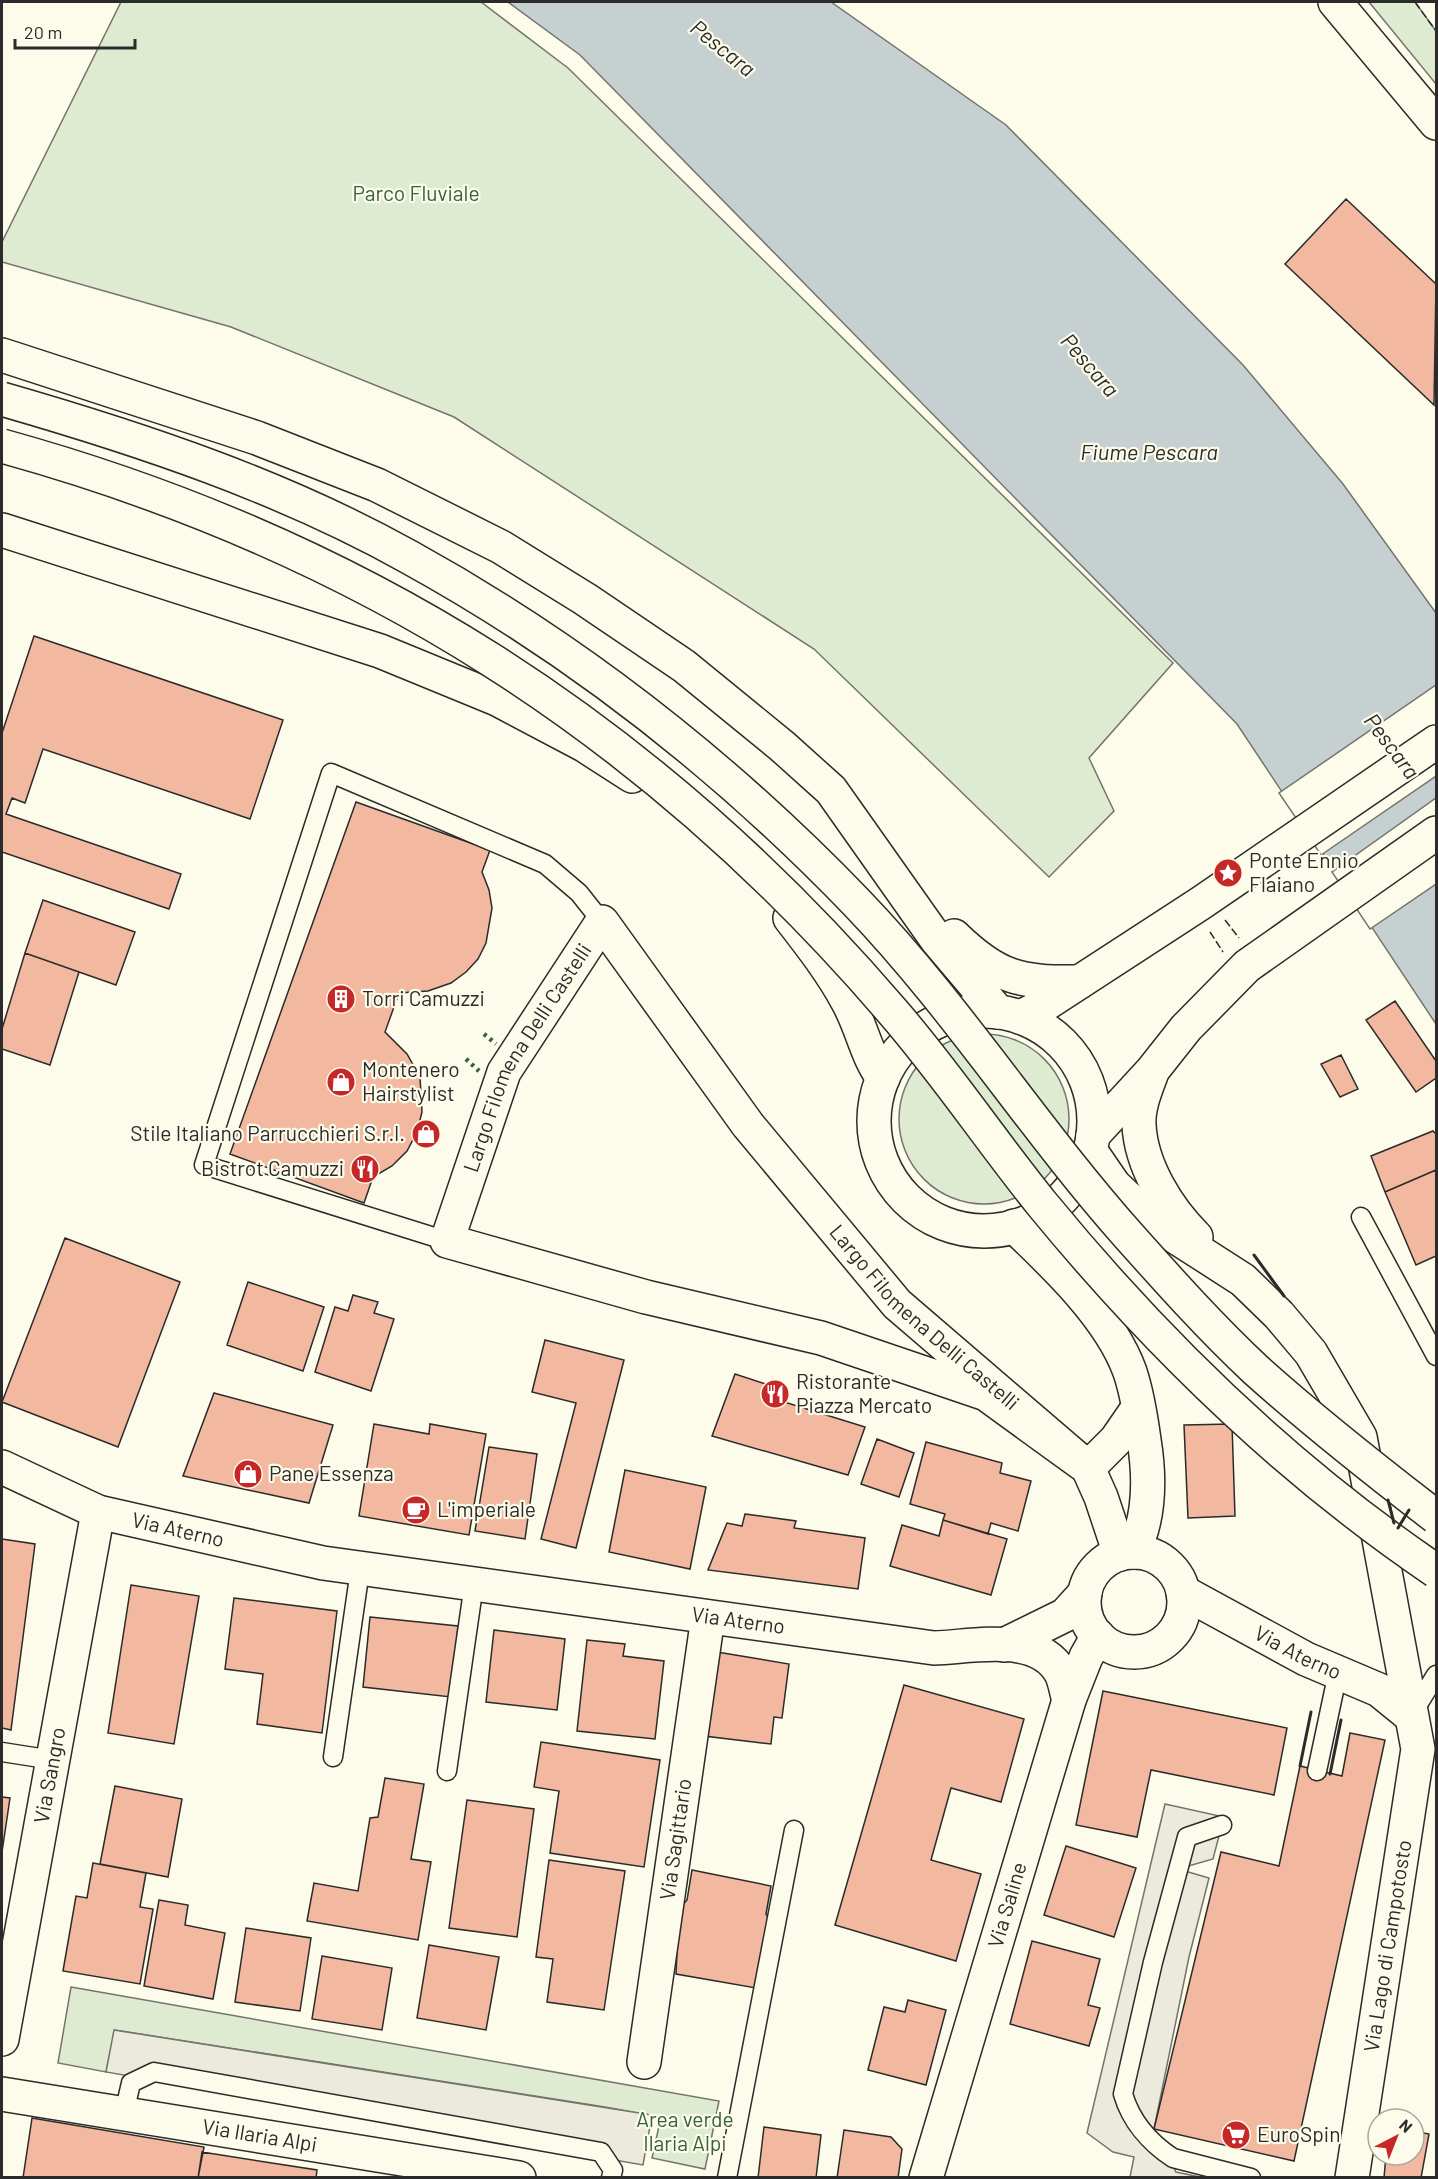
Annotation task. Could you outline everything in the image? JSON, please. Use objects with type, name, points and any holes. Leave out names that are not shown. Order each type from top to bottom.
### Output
[{"type":"main road","points":[[1335,2],[1437,123]]},
{"type":"main road","points":[[2,355],[258,438],[377,485],[501,547],[585,599],[684,666],[782,746],[831,790],[937,940],[1009,1014],[1053,1036],[1077,1064],[1093,1105],[1091,1143],[1114,1185],[1176,1237],[1236,1276]]},
{"type":"main road","points":[[2,399],[123,436],[232,475],[407,555],[534,632],[653,716],[776,822],[860,905],[920,975],[1071,1168],[1128,1235],[1209,1322],[1307,1414],[1437,1517]]},
{"type":"main road","points":[[2,446],[97,475],[189,508],[262,538],[373,589],[470,646],[555,701],[622,750],[726,837],[813,922],[896,1015],[1041,1203],[1158,1336],[1239,1415],[1301,1469],[1437,1571]]},
{"type":"main road","points":[[2,530],[380,651],[497,699],[584,745],[659,794],[720,845],[782,907],[821,959],[848,1002],[862,1029],[871,1062],[882,1078]]},
{"type":"main road","points":[[1437,742],[1201,903],[1041,1007],[1009,1014],[982,1011],[951,1016],[922,1029],[899,1051],[882,1078],[874,1107],[876,1138],[884,1168],[902,1193],[925,1213],[953,1226],[983,1231],[1014,1226],[1031,1220],[1062,1198],[1074,1184],[1091,1143],[1186,1028],[1247,966],[1437,833]]},
{"type":"main road","points":[[885,864],[971,953],[989,967],[1007,975],[1041,983],[1079,982]]},
{"type":"main road","name":"Largo Filomena Delli Castelli","points":[[1088,1468],[986,1394],[821,1338],[646,1297],[447,1241],[504,1072],[602,922],[748,1125],[897,1305],[1088,1468],[1126,1553]]},
{"type":"main road","points":[[1152,1071],[1143,1099],[1139,1126],[1150,1169],[1179,1217],[1236,1276]]},
{"type":"main road","points":[[1014,1226],[1065,1274],[1101,1321],[1130,1372],[1148,1461],[1147,1495],[1142,1533],[1126,1553]]},
{"type":"main road","name":"Via Lago di Campotosto","points":[[1236,1276],[1262,1297],[1311,1353],[1360,1437],[1418,1749],[1352,2178]]},
{"type":"main road","points":[[1088,1468],[1116,1440],[1138,1408]]},
{"type":"main road","name":"Via Aterno","points":[[2,1467],[98,1512],[137,1523],[360,1570],[934,1648],[1052,1646],[1096,1632]]},
{"type":"main road","name":"Via Sangro","points":[[2,2039],[98,1512]]},
{"type":"main road","points":[[1126,1553],[1146,1553],[1170,1567],[1183,1592],[1183,1615],[1178,1626],[1163,1643],[1152,1648],[1129,1651],[1108,1644],[1096,1632],[1087,1617],[1085,1593],[1094,1573],[1101,1565],[1126,1553]]},
{"type":"main road","name":"Via Aterno","points":[[1183,1592],[1268,1639],[1379,1690],[1411,1716]]},
{"type":"main road","name":"Via Aterno","points":[[1018,1647],[1065,1615],[1085,1593]]},
{"type":"main road","name":"Via Sagittario","points":[[644,2062],[708,1617]]},
{"type":"main road","name":"Via Saline","points":[[926,2178],[1069,1700],[1096,1632]]},
{"type":"main road","points":[[1018,1647],[1055,1665],[1064,1680],[1069,1700]]},
{"type":"main road","name":"Via Ilaria Alpi","points":[[2,2094],[519,2178]]},
{"type":"lane","points":[[447,1241],[204,1165],[332,773],[545,864],[579,894],[602,922]]},
{"type":"lane","points":[[1361,1217],[1437,1356]]},
{"type":"lane","points":[[333,1757],[360,1570]]},
{"type":"lane","points":[[447,1771],[474,1584]]},
{"type":"lane","points":[[1317,1771],[1338,1672]]},
{"type":"lane","points":[[1411,1716],[1437,1675]]},
{"type":"lane","points":[[2,1752],[53,1760]]},
{"type":"lane","points":[[1222,1825],[1187,1837],[1153,1962],[1123,2094],[1127,2107],[1142,2130],[1173,2158],[1251,2178]]},
{"type":"lane","points":[[727,2178],[794,1830]]},
{"type":"lane","points":[[124,2113],[131,2083],[154,2072],[601,2152],[612,2170],[611,2178]]},
{"type":"green space","name":"Parco Fluviale","points":[[121,2],[481,2],[568,68],[1173,663],[1089,758],[1114,811],[1049,877],[814,649],[454,417],[231,327],[2,262],[2,242]]},
{"type":"green space","points":[[1369,2],[1415,2],[1436,31],[1436,84]]},
{"type":"green space","points":[[984,1034],[1016,1041],[1031,1048],[1044,1059],[1055,1072],[1062,1087],[1069,1119],[1062,1151],[1055,1166],[1044,1179],[1031,1190],[1016,1197],[984,1204],[952,1197],[937,1190],[924,1179],[913,1166],[906,1151],[899,1119],[906,1087],[913,1072],[924,1059],[937,1048],[952,1041]]},
{"type":"green space","name":"Area verde Ilaria Alpi","points":[[71,1987],[719,2101],[705,2169],[652,2158],[661,2117],[605,2107],[115,2030],[106,2072],[58,2063]]},
{"type":"shaded area","points":[[1165,1804],[1224,1817],[1213,1859],[1178,1869],[1209,1878],[1189,1957],[1154,2129],[1176,2172],[1200,2177],[1130,2177],[1134,2157],[1113,2152],[1087,2133]]},
{"type":"shaded area","points":[[114,2030],[652,2115],[643,2165],[106,2072]]},
{"type":"water","name":"Fiume Pescara","points":[[508,2],[831,2],[1006,125],[1243,365],[1343,484],[1436,613],[1436,1024],[1237,724],[580,55]]},
{"type":"pier","points":[[1436,685],[1436,776],[1321,855],[1279,793]]},
{"type":"pier","points":[[1436,798],[1436,884],[1370,929],[1332,872]]},
{"type":"building","points":[[1346,199],[1436,284],[1434,405],[1285,264]]},
{"type":"building","points":[[34,636],[283,720],[250,819],[43,749],[25,803],[12,798],[6,814],[181,874],[169,909],[2,852],[2,733]]},
{"type":"building","name":"Torri Camuzzi","points":[[356,802],[490,850],[482,872],[489,890],[492,908],[486,943],[478,959],[466,972],[451,983],[428,991],[399,993],[385,1032],[407,1054],[420,1077],[422,1112],[417,1132],[407,1151],[392,1166],[373,1177],[364,1203],[230,1154]]},
{"type":"building","points":[[43,900],[135,932],[116,985],[25,953]]},
{"type":"building","points":[[25,953],[79,972],[50,1065],[2,1049],[2,1029]]},
{"type":"building","points":[[1395,1001],[1436,1061],[1436,1078],[1416,1092],[1366,1020]]},
{"type":"building","points":[[1341,1055],[1358,1089],[1340,1097],[1321,1064]]},
{"type":"building","points":[[1433,1131],[1436,1134],[1436,1170],[1385,1192],[1371,1156]]},
{"type":"building","points":[[1436,1170],[1436,1256],[1416,1265],[1385,1192]]},
{"type":"building","points":[[65,1238],[180,1282],[118,1447],[2,1402]]},
{"type":"building","points":[[248,1282],[324,1307],[303,1371],[227,1345]]},
{"type":"building","points":[[353,1295],[378,1302],[374,1313],[394,1319],[371,1391],[315,1372],[335,1307],[348,1311]]},
{"type":"building","points":[[545,1340],[624,1360],[576,1548],[541,1539],[576,1403],[532,1392]]},
{"type":"building","points":[[735,1374],[784,1390],[781,1401],[865,1427],[848,1475],[712,1436]]},
{"type":"building","points":[[214,1393],[333,1425],[309,1503],[183,1476]]},
{"type":"building","points":[[374,1424],[429,1434],[430,1424],[486,1434],[469,1535],[359,1516]]},
{"type":"building","points":[[1232,1424],[1235,1516],[1188,1518],[1184,1425]]},
{"type":"building","points":[[877,1439],[914,1453],[899,1497],[861,1484]]},
{"type":"building","points":[[926,1442],[1002,1463],[1000,1473],[1031,1481],[1018,1531],[991,1523],[988,1534],[943,1520],[945,1514],[910,1504]]},
{"type":"building","points":[[489,1447],[537,1454],[525,1539],[475,1531]]},
{"type":"building","points":[[625,1470],[706,1487],[690,1569],[609,1552]]},
{"type":"building","points":[[745,1514],[796,1521],[794,1528],[865,1538],[858,1589],[708,1570],[727,1523],[742,1526]]},
{"type":"building","points":[[943,1520],[1007,1539],[991,1595],[890,1566],[902,1525],[939,1536]]},
{"type":"building","points":[[2,1539],[35,1544],[11,1730],[2,1728]]},
{"type":"building","points":[[131,1585],[199,1596],[174,1744],[108,1733]]},
{"type":"building","points":[[234,1598],[337,1611],[322,1733],[257,1724],[263,1674],[225,1669]]},
{"type":"building","points":[[370,1617],[458,1626],[451,1697],[363,1687]]},
{"type":"building","points":[[494,1630],[565,1639],[557,1710],[486,1702]]},
{"type":"building","points":[[587,1640],[625,1644],[623,1656],[664,1661],[655,1739],[577,1731]]},
{"type":"building","points":[[717,1652],[789,1664],[782,1718],[774,1717],[771,1744],[704,1736]]},
{"type":"building","points":[[904,1685],[1024,1719],[1001,1802],[951,1788],[931,1860],[981,1874],[956,1961],[835,1925]]},
{"type":"building","points":[[1103,1691],[1287,1728],[1274,1795],[1151,1770],[1137,1837],[1076,1825]]},
{"type":"building","points":[[1350,1733],[1385,1740],[1294,2161],[1154,2129],[1221,1852],[1279,1866],[1300,1766],[1342,1776]]},
{"type":"building","points":[[541,1742],[660,1760],[644,1867],[550,1853],[559,1791],[534,1787]]},
{"type":"building","points":[[385,1778],[424,1784],[411,1859],[431,1862],[418,1940],[307,1921],[314,1883],[358,1891],[370,1818],[378,1817]]},
{"type":"building","points":[[115,1786],[182,1799],[168,1877],[100,1864]]},
{"type":"building","points":[[2,1797],[10,1798],[2,1852]]},
{"type":"building","points":[[467,1800],[534,1809],[517,1937],[449,1928]]},
{"type":"building","points":[[1066,1846],[1136,1868],[1114,1937],[1044,1915]]},
{"type":"building","points":[[549,1860],[625,1871],[604,2010],[547,2002],[553,1959],[536,1957]]},
{"type":"building","points":[[93,1863],[146,1873],[140,1907],[153,1909],[140,1984],[63,1971],[76,1896],[87,1898]]},
{"type":"building","points":[[692,1870],[771,1886],[766,1914],[770,1922],[756,1988],[676,1974],[679,1909],[687,1900]]},
{"type":"building","points":[[159,1900],[188,1905],[185,1925],[225,1933],[213,1999],[144,1986]]},
{"type":"building","points":[[246,1928],[311,1938],[300,2011],[235,2002]]},
{"type":"building","points":[[1032,1941],[1100,1959],[1088,2005],[1100,2008],[1089,2046],[1010,2024]]},
{"type":"building","points":[[429,1945],[499,1957],[486,2030],[417,2018]]},
{"type":"building","points":[[322,1956],[392,1968],[382,2030],[312,2019]]},
{"type":"building","points":[[908,2000],[946,2010],[926,2085],[868,2070],[884,2007],[905,2012]]},
{"type":"building","points":[[32,2118],[204,2147],[198,2178],[23,2178]]},
{"type":"building","points":[[764,2127],[821,2135],[816,2178],[758,2178]]},
{"type":"building","points":[[844,2130],[891,2137],[902,2149],[898,2178],[837,2178]]},
{"type":"building","points":[[1426,2133],[1429,2134],[1426,2150]]},
{"type":"building","points":[[202,2152],[317,2170],[316,2178],[198,2178]]},
{"type":"building","points":[[1385,2167],[1423,2167],[1421,2178],[1384,2178]]},
{"type":"hedge","points":[[484,1034],[496,1044]]},
{"type":"hedge","points":[[466,1059],[479,1071]]},
{"type":"fence","points":[[1415,2],[1436,31]]},
{"type":"fence","points":[[1225,920],[1239,938]]},
{"type":"fence","points":[[1210,932],[1223,952]]},
{"type":"wall","points":[[1254,1255],[1284,1296]]},
{"type":"wall","points":[[1388,1500],[1394,1523]]},
{"type":"wall","points":[[1398,1528],[1409,1510]]},
{"type":"wall","points":[[1300,1766],[1311,1712]]},
{"type":"wall","points":[[1330,1774],[1341,1720]]},
{"type":"place","name":"Ponte Ennio Flaiano","points":[[1228,873]]},
{"type":"place","name":"Torri Camuzzi","points":[[341,999]]},
{"type":"place","name":"Montenero Hairstylist","points":[[341,1082]]},
{"type":"place","name":"Stile Italiano Parrucchieri S.r.l.","points":[[426,1134]]},
{"type":"place","name":"Bistrot Camuzzi","points":[[365,1169]]},
{"type":"place","name":"Ristorante Piazza Mercato","points":[[775,1394]]},
{"type":"place","name":"Pane Essenza","points":[[248,1474]]},
{"type":"place","name":"L'imperiale","points":[[416,1510]]},
{"type":"place","name":"EuroSpin","points":[[1236,2135]]},
{"type":"water label","name":"Pescara","points":[[723,48]]},
{"type":"water label","name":"Pescara","points":[[1090,365]]},
{"type":"water label","name":"Pescara","points":[[1392,746]]}]
